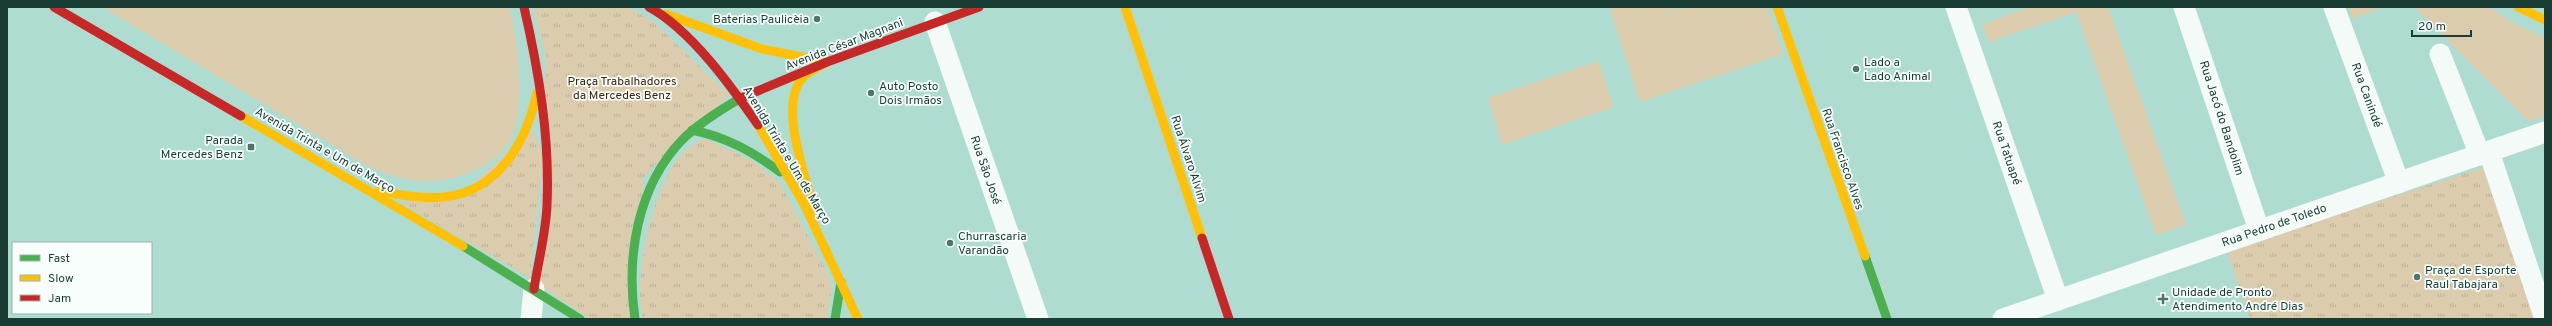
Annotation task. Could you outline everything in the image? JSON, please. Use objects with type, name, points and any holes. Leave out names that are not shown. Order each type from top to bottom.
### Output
[{"type":"main road","name":"Avenida Trinta e Um de Março","points":[[54,7],[366,188],[534,289],[580,319]]},
{"type":"main road","points":[[524,7],[532,36],[546,130],[548,169],[547,208],[534,289]]},
{"type":"main road","name":"Avenida César Magnani","points":[[635,319],[631,289],[633,257],[648,193],[663,163],[675,147],[692,130],[741,98],[827,62],[934,22],[979,7]]},
{"type":"main road","name":"Rua Álvaro Alvim","points":[[1125,7],[1229,319]]},
{"type":"main road","name":"Rua Francisco Alves","points":[[1777,7],[1887,319]]},
{"type":"main road","points":[[2518,7],[2545,20]]},
{"type":"main road","name":"Avenida Trinta e Um de Março","points":[[652,8],[692,43],[741,98],[820,233],[858,319]]},
{"type":"main road","points":[[652,8],[762,49],[827,62]]},
{"type":"main road","points":[[820,233],[796,131],[793,101],[799,82],[827,62]]},
{"type":"main road","points":[[366,188],[415,197],[435,198],[453,196],[473,188],[499,170],[512,155],[524,137],[539,86]]},
{"type":"main road","points":[[692,130],[731,138],[754,151],[789,179]]},
{"type":"main road","points":[[835,319],[841,282]]},
{"type":"street","name":"Rua Tatuapé","points":[[1956,7],[2058,300]]},
{"type":"street","name":"Rua Jacó do Bandolim","points":[[2184,7],[2259,230]]},
{"type":"street","name":"Rua Canindé","points":[[2334,7],[2399,183]]},
{"type":"street","name":"Rua São José","points":[[934,22],[1038,319]]},
{"type":"street","points":[[2440,54],[2484,153],[2545,319]]},
{"type":"street","name":"Rua Pedro de Toledo","points":[[2002,319],[2545,132]]},
{"type":"street","points":[[531,319],[534,289]]},
{"type":"green space","points":[[102,7],[509,7],[518,54],[519,93],[516,127],[511,139],[503,150],[492,160],[468,173],[454,178],[426,181],[412,180],[396,176],[371,168]]},
{"type":"green space","name":"Praça Trabalhadores da Mercedes Benz","points":[[533,7],[628,7],[653,21],[729,95],[644,176],[630,319],[590,319],[539,285],[546,57]]},
{"type":"green space","points":[[1609,7],[1685,7],[1637,24],[1688,7],[1767,7],[1783,54],[1640,102]]},
{"type":"green space","points":[[2030,7],[2108,7],[2186,225],[2156,235],[2076,12],[1989,42],[1982,24]]},
{"type":"green space","points":[[2349,7],[2383,7],[2352,19]]},
{"type":"green space","points":[[2414,7],[2489,7],[2513,23],[2545,38],[2545,116],[2528,121]]},
{"type":"green space","points":[[1598,61],[1614,107],[1502,145],[1488,98]]},
{"type":"green space","name":"Praça Trabalhadores da Mercedes Benz","points":[[532,129],[543,154],[530,278],[400,202],[456,200]]},
{"type":"green space","points":[[706,139],[753,161],[780,183],[826,270],[832,289],[827,319],[643,319],[640,296],[641,271],[649,226],[656,202],[677,160],[690,146]]},
{"type":"green space","name":"Praça de Esporte Raul Tabajara","points":[[2485,167],[2535,319],[2250,319],[2227,253],[2348,211]]},
{"type":"traffic: fast","points":[[635,319],[632,271],[634,248],[638,224],[654,179],[682,140],[710,117],[741,98]]},
{"type":"traffic: fast","points":[[692,130],[727,141],[749,151],[780,172]]},
{"type":"traffic: fast","points":[[463,246],[580,319]]},
{"type":"traffic: fast","points":[[1865,256],[1887,319]]},
{"type":"traffic: fast","points":[[835,319],[841,282]]},
{"type":"traffic: slow","points":[[1125,7],[1202,238]]},
{"type":"traffic: slow","points":[[1777,7],[1865,256]]},
{"type":"traffic: slow","points":[[2518,7],[2545,20]]},
{"type":"traffic: slow","points":[[666,14],[762,49],[827,62]]},
{"type":"traffic: slow","points":[[814,209],[796,144],[793,109],[795,94],[800,81],[809,73],[827,62]]},
{"type":"traffic: slow","points":[[379,191],[411,196],[443,197],[463,193],[480,186],[507,162],[517,146],[526,129],[537,93]]},
{"type":"traffic: slow","points":[[241,116],[463,246]]},
{"type":"traffic: slow","points":[[758,125],[804,204],[858,319]]},
{"type":"traffic: jam","points":[[54,7],[241,116]]},
{"type":"traffic: jam","points":[[524,7],[539,81],[547,155],[547,205],[544,237],[534,289]]},
{"type":"traffic: jam","points":[[649,7],[665,17],[695,44],[723,77],[758,125]]},
{"type":"traffic: jam","points":[[741,98],[827,62],[979,7]]},
{"type":"traffic: jam","points":[[1202,238],[1229,319]]},
{"type":"place","name":"Baterias Paulicèia","points":[[817,19]]},
{"type":"place","name":"Lado a Lado Animal","points":[[1856,69]]},
{"type":"place","name":"Auto Posto Dois Irmãos","points":[[871,93]]},
{"type":"place","name":"Parada Mercedes Benz","points":[[251,147]]},
{"type":"place","name":"Churrascaria Varandão","points":[[950,243]]},
{"type":"place","name":"Praça de Esporte Raul Tabajara","points":[[2417,277]]},
{"type":"place","name":"Unidade de Pronto Atendimento André Dias","points":[[2163,299]]}]
